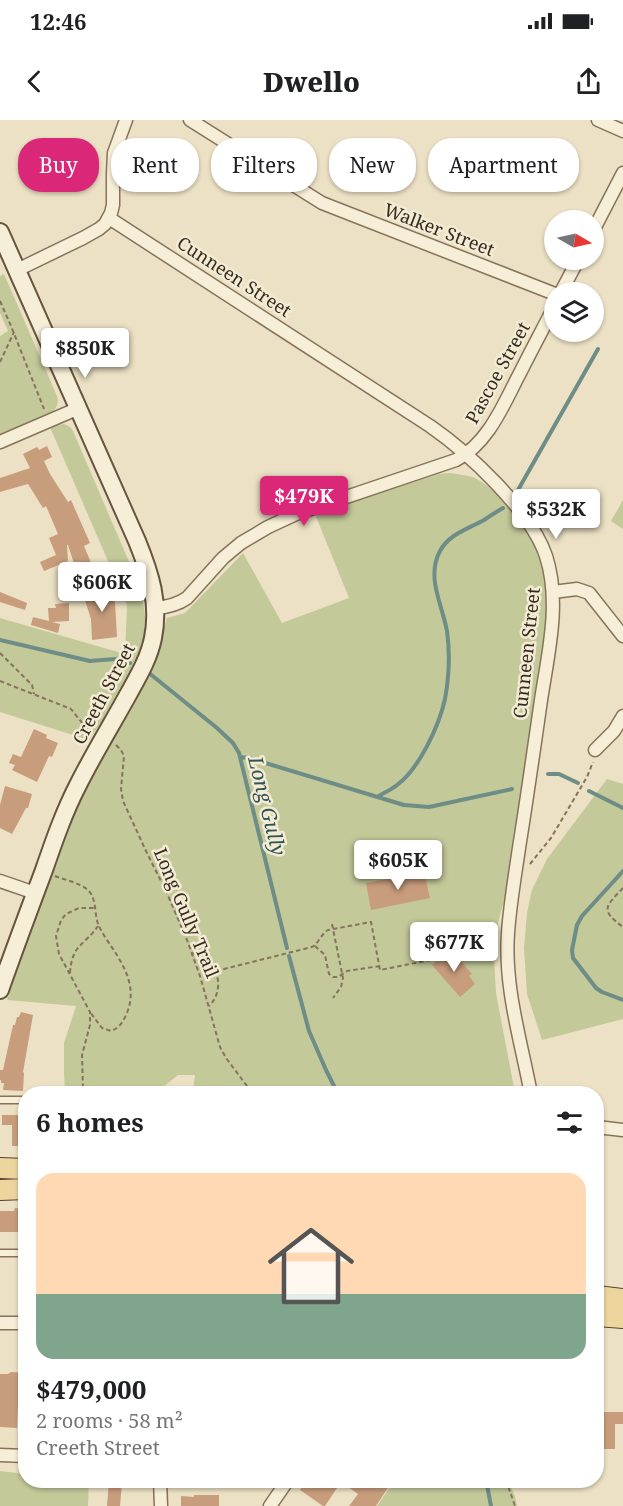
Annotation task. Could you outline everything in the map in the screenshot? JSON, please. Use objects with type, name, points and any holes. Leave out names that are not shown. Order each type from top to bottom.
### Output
[{"type":"main road","name":"Creeth Street","points":[[0,232],[145,561],[153,585],[156,608],[153,636],[147,657],[78,784],[43,871],[0,990]]},
{"type":"main road","points":[[0,1168],[18,1169]]},
{"type":"main road","points":[[0,1190],[18,1189]]},
{"type":"main road","points":[[604,1297],[623,1299]]},
{"type":"main road","points":[[604,1317],[623,1318]]},
{"type":"street","points":[[17,270],[91,234],[105,224],[113,205],[114,153],[126,120]]},
{"type":"street","name":"Walker Street","points":[[190,120],[322,203],[544,290]]},
{"type":"street","points":[[598,120],[623,131]]},
{"type":"street","points":[[604,210],[623,173]]},
{"type":"street","name":"Cunneen Street","points":[[109,218],[430,426],[457,446],[506,495],[532,528],[546,555],[553,592],[551,626],[508,930],[508,973],[511,995],[529,1086]]},
{"type":"street","name":"Pascoe Street","points":[[467,455],[481,440],[501,410],[544,326]]},
{"type":"street","points":[[0,442],[79,408]]},
{"type":"street","points":[[156,608],[173,606],[182,602],[223,558],[241,543],[268,527],[296,514],[467,455]]},
{"type":"street","points":[[553,592],[577,589],[589,593],[623,636]]},
{"type":"street","points":[[595,750],[614,732],[623,716]]},
{"type":"street","points":[[0,881],[35,893]]},
{"type":"street","points":[[604,1128],[623,1130]]},
{"type":"street","points":[[0,1323],[18,1323]]},
{"type":"street","points":[[0,1455],[18,1456]]},
{"type":"street","points":[[160,1488],[161,1506]]},
{"type":"street","points":[[270,1506],[282,1488]]},
{"type":"lane","points":[[0,1100],[18,1100]]},
{"type":"lane","points":[[0,1253],[18,1253]]},
{"type":"path","points":[[0,301],[44,410]]},
{"type":"path","points":[[0,362],[14,332]]},
{"type":"path","points":[[0,653],[32,685],[34,695]]},
{"type":"path","points":[[0,681],[71,709],[83,724],[98,734]]},
{"type":"path","name":"Long Gully Trail","points":[[110,741],[123,753],[121,789],[123,801],[166,891],[192,953],[220,1047],[247,1086]]},
{"type":"path","points":[[515,874],[530,864],[551,838],[587,777],[595,750]]},
{"type":"path","points":[[43,871],[88,890],[92,897],[95,908],[98,926],[125,968],[131,987],[131,996],[127,1013],[116,1029],[111,1031],[102,1028],[90,1012],[59,954],[57,943],[61,920],[66,914],[88,907],[95,908]]},
{"type":"path","points":[[623,888],[612,900],[607,910],[608,914],[623,927]]},
{"type":"path","points":[[216,971],[315,946],[325,932],[333,928],[371,922],[381,970],[430,960],[430,956]]},
{"type":"path","points":[[332,924],[342,974],[341,987],[333,998]]},
{"type":"path","points":[[70,974],[71,958],[74,952],[98,926]]},
{"type":"path","points":[[315,946],[324,955],[330,976],[336,978],[347,971],[380,966]]},
{"type":"path","points":[[192,953],[204,957],[216,971],[217,993],[208,1006]]},
{"type":"path","points":[[84,1086],[82,1055],[90,1024],[90,1012]]},
{"type":"path","points":[[509,1488],[515,1506]]},
{"type":"green space","points":[[4,274],[58,401],[52,412],[0,435],[0,336],[8,331],[0,313],[0,276]]},
{"type":"green space","points":[[64,424],[73,431],[136,578],[145,612],[144,638],[133,671],[89,740],[0,712],[0,618],[125,654],[127,605],[50,427]]},
{"type":"green space","points":[[450,473],[473,477],[496,493],[527,530],[538,552],[546,584],[544,642],[505,897],[493,941],[496,993],[514,1086],[194,1086],[195,1075],[178,1075],[165,1086],[65,1086],[64,1043],[76,1006],[7,1000],[34,915],[78,799],[158,649],[167,618],[185,613],[243,553],[282,623],[349,598],[315,514],[439,474]]},
{"type":"green space","points":[[623,500],[623,529],[611,521]]},
{"type":"green space","points":[[607,779],[623,784],[623,1019],[542,1040],[527,994],[524,948],[527,913],[532,890],[547,859]]},
{"type":"green space","points":[[0,1471],[18,1473],[18,1488],[89,1488],[88,1506],[0,1506]]},
{"type":"green space","points":[[389,1488],[511,1488],[517,1506],[377,1506]]},
{"type":"building","points":[[47,446],[52,457],[44,461],[68,502],[71,500],[90,543],[84,546],[95,572],[79,579],[68,545],[68,561],[44,571],[40,562],[56,555],[49,538],[58,534],[46,506],[43,508],[28,484],[0,492],[0,478],[30,468],[23,454],[37,447],[39,450]]},
{"type":"building","points":[[110,585],[115,602],[117,637],[92,640],[91,619],[83,594]]},
{"type":"building","points":[[0,592],[27,603],[25,610],[0,602]]},
{"type":"building","points":[[69,603],[69,621],[52,622],[60,624],[58,633],[31,625],[33,617],[49,621],[48,608],[56,608],[55,604]]},
{"type":"building","points":[[34,729],[58,743],[37,782],[12,770],[15,765],[9,763],[13,754],[21,757]]},
{"type":"building","points":[[5,786],[32,794],[28,808],[12,834],[0,828],[0,805]]},
{"type":"building","points":[[424,872],[430,898],[371,910],[366,883]]},
{"type":"building","points":[[450,949],[472,974],[469,976],[475,984],[460,997],[432,965]]},
{"type":"building","points":[[21,1012],[33,1015],[23,1072],[23,1086],[18,1086],[18,1091],[3,1090],[4,1083],[0,1080],[0,1070],[3,1070],[13,1025]]},
{"type":"building","points":[[2,1115],[18,1115],[18,1146],[12,1146],[12,1125],[2,1125]]},
{"type":"building","points":[[15,1208],[18,1208],[18,1232],[0,1232],[0,1211],[14,1211]]},
{"type":"building","points":[[18,1372],[17,1428],[0,1427],[0,1374]]},
{"type":"building","points":[[604,1412],[623,1412],[623,1424],[615,1424],[615,1449],[604,1449]]},
{"type":"building","points":[[108,1488],[122,1488],[120,1506],[107,1506]]},
{"type":"building","points":[[301,1488],[337,1488],[325,1506],[300,1490]]},
{"type":"building","points":[[350,1488],[388,1488],[376,1506],[349,1506],[358,1494]]},
{"type":"building","points":[[194,1495],[219,1495],[219,1506],[181,1506],[181,1496],[194,1497]]},
{"type":"waterway","points":[[518,490],[598,349]]},
{"type":"waterway","points":[[377,797],[397,785],[413,769],[433,734],[445,699],[449,665],[448,639],[436,591],[434,571],[440,551],[448,540],[503,508]]},
{"type":"waterway","name":"Long Gully","points":[[0,640],[90,661],[115,659],[130,663]]},
{"type":"waterway","name":"Long Gully","points":[[149,673],[217,728],[233,743],[239,753],[287,948]]},
{"type":"waterway","points":[[240,757],[404,805],[429,807],[512,789]]},
{"type":"waterway","points":[[548,774],[559,774],[578,783]]},
{"type":"waterway","points":[[589,791],[623,808]]},
{"type":"waterway","points":[[623,871],[582,916],[577,925],[572,950],[573,958],[596,988],[623,1000]]},
{"type":"waterway","name":"Long Gully","points":[[289,956],[309,1031],[334,1086]]},
{"type":"waterway","name":"Long Gully","points":[[488,1488],[491,1506]]}]
